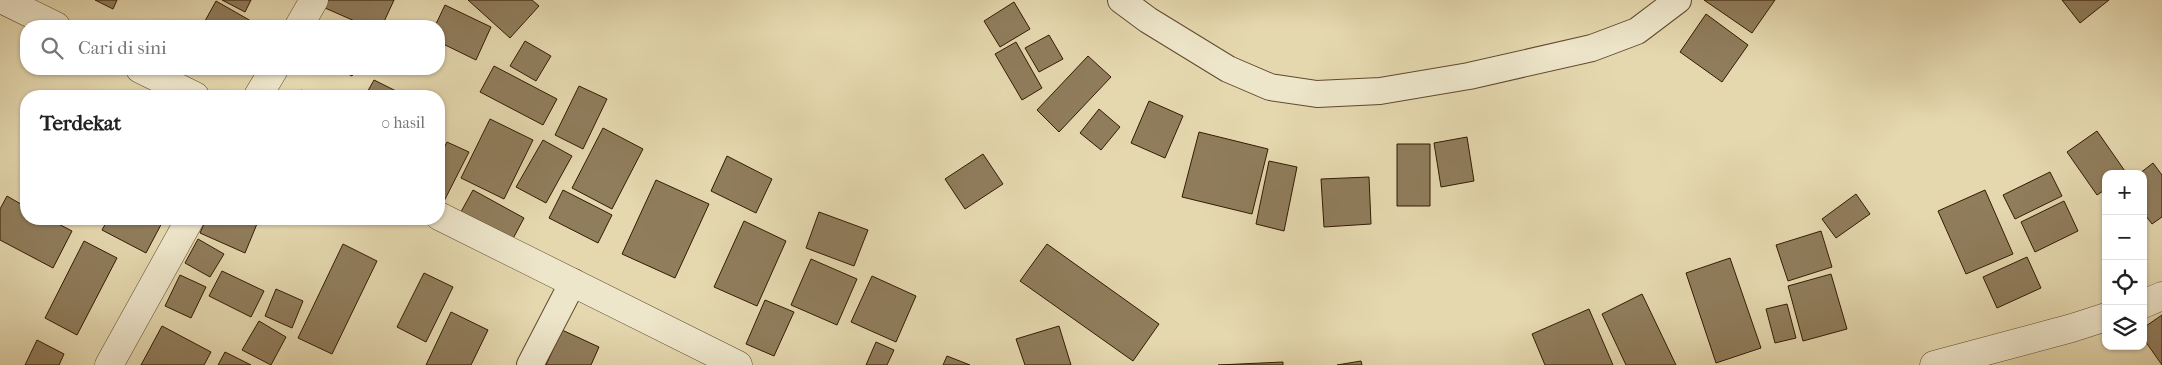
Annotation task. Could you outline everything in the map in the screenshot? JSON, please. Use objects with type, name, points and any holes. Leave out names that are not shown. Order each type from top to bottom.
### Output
[{"type":"street","points":[[3,0],[44,20]]},
{"type":"street","points":[[302,20],[314,0]]},
{"type":"street","points":[[1121,0],[1148,20],[1228,69],[1270,87],[1317,94],[1380,91],[1469,76],[1592,48],[1637,31],[1678,0]]},
{"type":"street","points":[[152,75],[183,90]]},
{"type":"street","points":[[262,90],[270,75]]},
{"type":"street","points":[[445,219],[738,365]]},
{"type":"street","points":[[109,365],[187,225]]},
{"type":"street","points":[[530,365],[573,282]]},
{"type":"street","points":[[2147,302],[2162,296]]},
{"type":"street","points":[[1934,365],[2102,318]]},
{"type":"building","points":[[95,0],[117,0],[113,9]]},
{"type":"building","points":[[222,0],[251,0],[245,12]]},
{"type":"building","points":[[328,0],[394,0],[385,20],[352,20],[325,8]]},
{"type":"building","points":[[468,0],[532,0],[539,6],[510,38]]},
{"type":"building","points":[[1704,0],[1775,0],[1752,33]]},
{"type":"building","points":[[2062,0],[2109,0],[2080,23]]},
{"type":"building","points":[[216,1],[249,20],[206,20]]},
{"type":"building","points":[[1014,2],[1030,29],[1000,47],[984,21]]},
{"type":"building","points":[[445,5],[491,27],[476,60],[445,45],[445,20],[438,20]]},
{"type":"building","points":[[1706,14],[1748,45],[1722,82],[1680,52]]},
{"type":"building","points":[[1049,35],[1063,59],[1039,72],[1025,48]]},
{"type":"building","points":[[525,41],[551,56],[536,81],[510,66]]},
{"type":"building","points":[[1016,42],[1042,88],[1022,100],[995,54]]},
{"type":"building","points":[[1088,56],[1111,77],[1059,132],[1037,110]]},
{"type":"building","points":[[494,66],[557,99],[543,125],[480,92]]},
{"type":"building","points":[[374,80],[394,90],[368,90]]},
{"type":"building","points":[[579,86],[607,99],[583,149],[555,135]]},
{"type":"building","points":[[1149,101],[1183,116],[1165,158],[1131,143]]},
{"type":"building","points":[[1099,109],[1120,127],[1101,150],[1080,133]]},
{"type":"building","points":[[490,119],[533,140],[504,199],[461,178]]},
{"type":"building","points":[[603,128],[643,149],[612,209],[572,188]]},
{"type":"building","points":[[2097,131],[2124,170],[2102,170],[2102,192],[2097,195],[2067,152]]},
{"type":"building","points":[[1199,132],[1268,149],[1252,214],[1182,197]]},
{"type":"building","points":[[1467,137],[1474,181],[1441,187],[1434,143]]},
{"type":"building","points":[[543,140],[572,156],[546,203],[516,187]]},
{"type":"building","points":[[447,142],[469,152],[445,199],[445,146]]},
{"type":"building","points":[[1397,144],[1430,144],[1430,206],[1397,206]]},
{"type":"building","points":[[983,154],[1003,184],[965,209],[945,179]]},
{"type":"building","points":[[727,156],[772,179],[756,213],[711,191]]},
{"type":"building","points":[[1269,161],[1297,167],[1284,231],[1256,224]]},
{"type":"building","points":[[2153,163],[2162,175],[2162,217],[2152,224],[2147,217],[2147,170],[2144,170]]},
{"type":"building","points":[[2050,172],[2062,196],[2015,219],[2003,195]]},
{"type":"building","points":[[1369,177],[1371,224],[1324,227],[1321,179]]},
{"type":"building","points":[[656,180],[709,204],[675,278],[622,254]]},
{"type":"building","points":[[473,190],[524,218],[508,248],[457,219]]},
{"type":"building","points":[[563,190],[612,215],[598,243],[549,218]]},
{"type":"building","points":[[1985,190],[2013,254],[1966,274],[1938,211]]},
{"type":"building","points":[[1856,194],[1870,214],[1836,238],[1822,219]]},
{"type":"building","points":[[7,196],[20,204],[20,225],[60,225],[72,231],[53,268],[0,240],[0,209]]},
{"type":"building","points":[[2064,201],[2078,231],[2035,252],[2021,222]]},
{"type":"building","points":[[819,212],[868,230],[854,266],[806,248]]},
{"type":"building","points":[[744,221],[786,241],[757,306],[714,287]]},
{"type":"building","points":[[105,225],[161,225],[146,253],[102,230]]},
{"type":"building","points":[[203,225],[257,225],[245,253],[200,233]]},
{"type":"building","points":[[1821,231],[1832,267],[1788,281],[1776,245]]},
{"type":"building","points":[[198,239],[224,254],[210,277],[185,263]]},
{"type":"building","points":[[84,241],[117,258],[77,335],[45,318]]},
{"type":"building","points":[[343,244],[377,261],[332,354],[298,338]]},
{"type":"building","points":[[1047,244],[1159,324],[1133,361],[1020,281]]},
{"type":"building","points":[[2027,257],[2041,288],[1997,308],[1983,277]]},
{"type":"building","points":[[1730,258],[1761,348],[1716,363],[1686,273]]},
{"type":"building","points":[[811,259],[857,279],[837,325],[791,305]]},
{"type":"building","points":[[222,271],[264,291],[251,317],[209,296]]},
{"type":"building","points":[[424,273],[453,287],[426,342],[397,327]]},
{"type":"building","points":[[1831,274],[1847,329],[1803,341],[1788,286]]},
{"type":"building","points":[[180,275],[206,287],[191,318],[165,306]]},
{"type":"building","points":[[872,276],[916,296],[896,342],[851,322]]},
{"type":"building","points":[[276,289],[303,301],[292,328],[265,316]]},
{"type":"building","points":[[1642,294],[1676,365],[1626,365],[1602,314]]},
{"type":"building","points":[[765,300],[794,312],[774,356],[746,344]]},
{"type":"building","points":[[1787,304],[1796,338],[1775,343],[1766,309]]},
{"type":"building","points":[[1589,309],[1613,365],[1545,365],[1532,334]]},
{"type":"building","points":[[451,312],[488,330],[471,365],[426,365]]},
{"type":"building","points":[[2162,315],[2162,365],[2147,344],[2147,325]]},
{"type":"building","points":[[259,321],[286,337],[271,365],[242,350]]},
{"type":"building","points":[[162,326],[211,352],[204,365],[141,365]]},
{"type":"building","points":[[1059,326],[1071,365],[1025,365],[1016,339]]},
{"type":"building","points":[[562,330],[599,347],[591,365],[546,365]]},
{"type":"building","points":[[37,340],[64,354],[59,365],[25,365]]},
{"type":"building","points":[[876,342],[894,350],[887,365],[866,365]]},
{"type":"building","points":[[225,352],[251,365],[218,365]]},
{"type":"building","points":[[947,356],[970,365],[943,365]]},
{"type":"building","points":[[1361,361],[1362,365],[1337,365]]},
{"type":"building","points":[[1283,362],[1283,365],[1218,365]]}]
